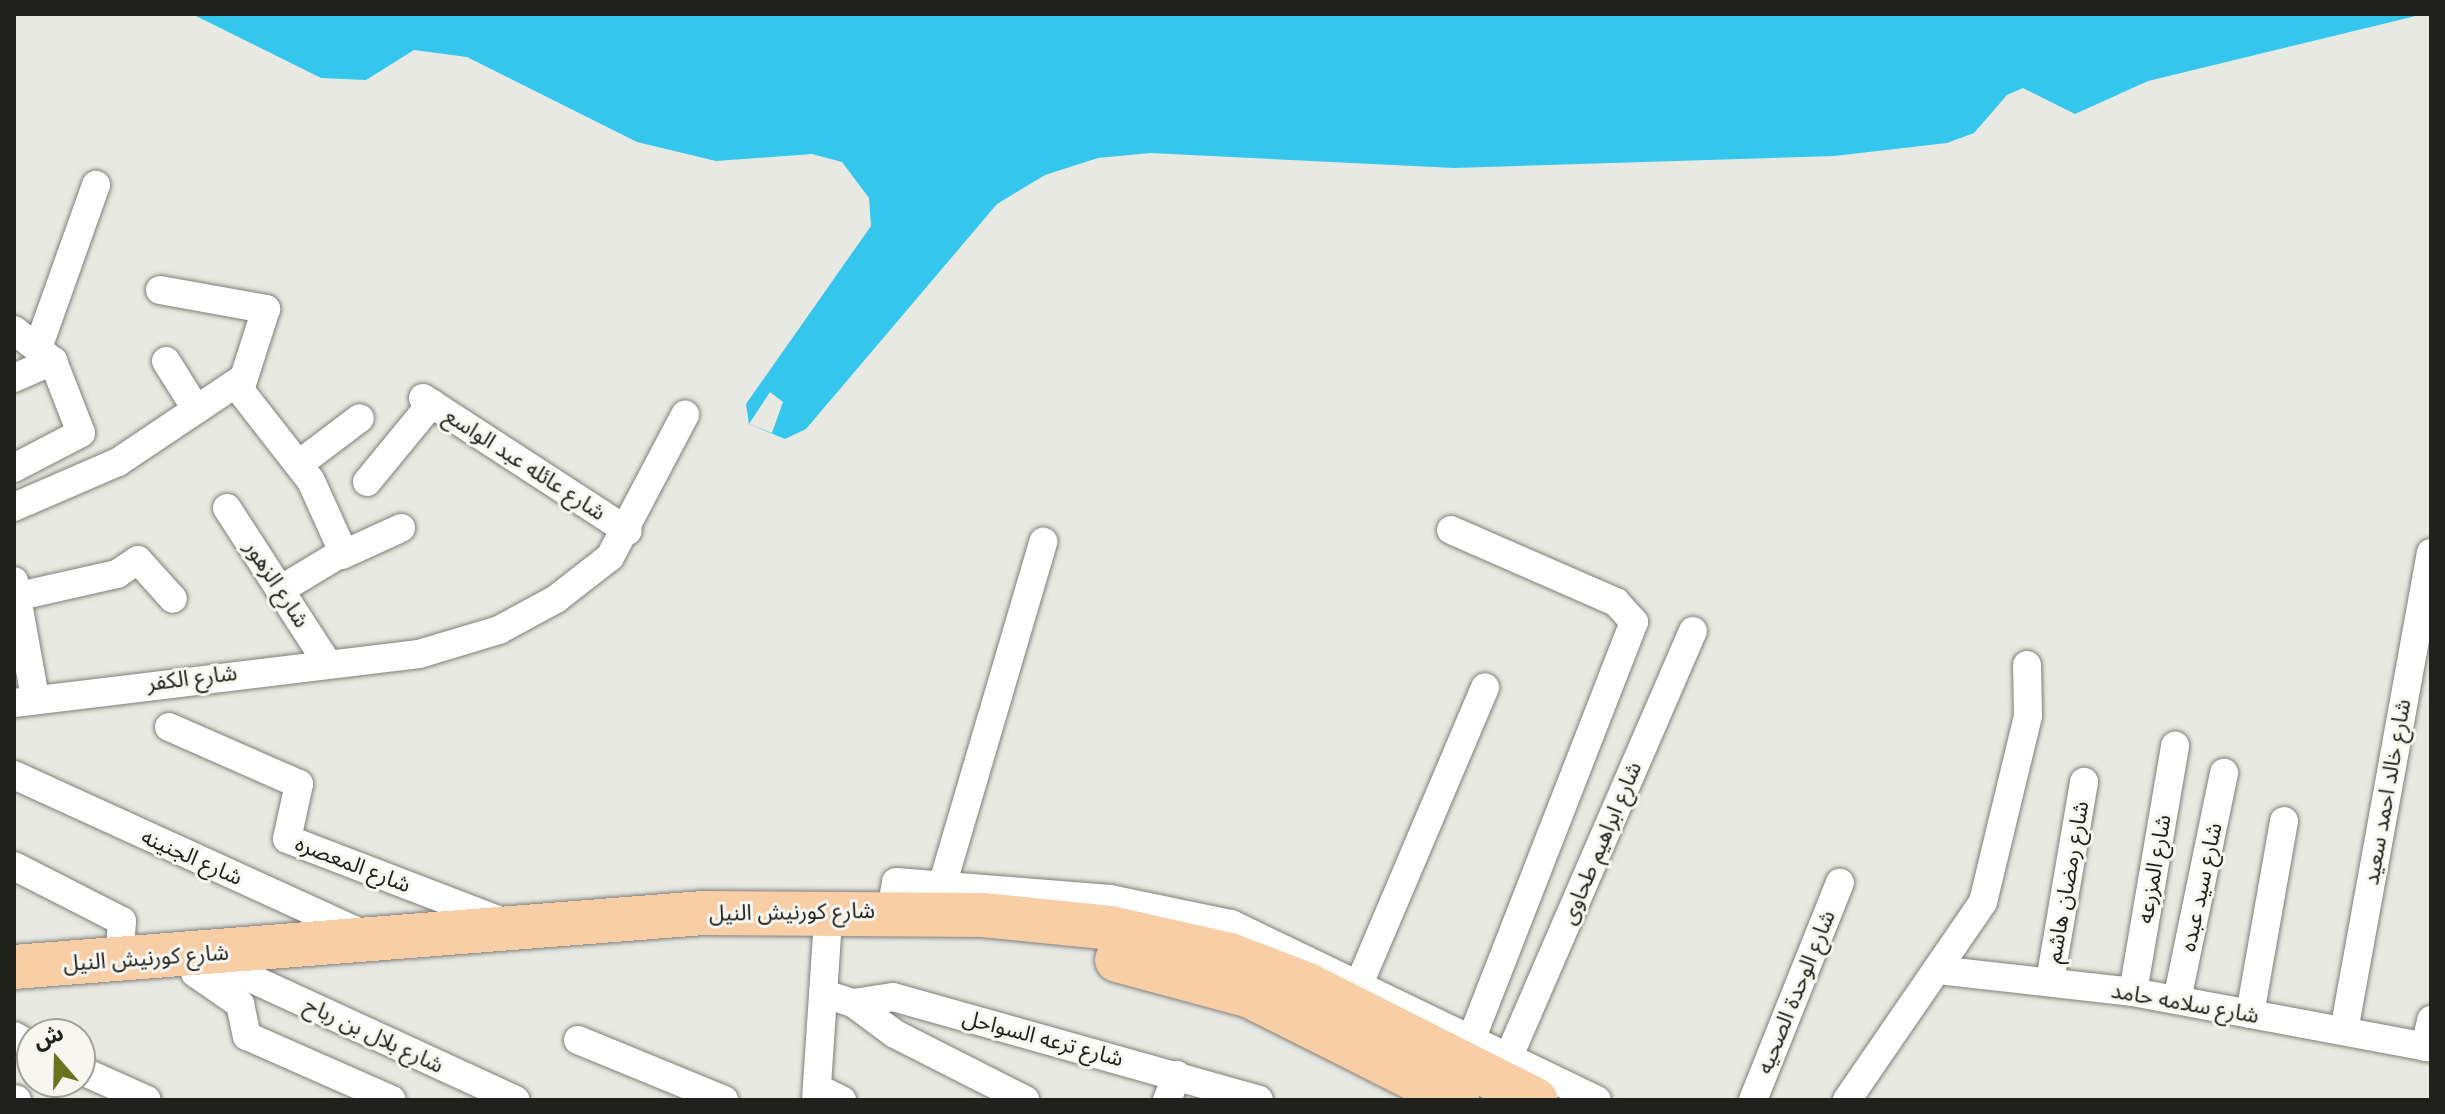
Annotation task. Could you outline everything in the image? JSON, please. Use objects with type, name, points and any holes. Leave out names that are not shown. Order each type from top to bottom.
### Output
[{"type":"main road","name":"شارع كورنيش النيل","points":[[14,967],[703,913],[891,911],[1269,968],[1536,1100]]},
{"type":"main road","name":"شارع كورنيش النيل","points":[[14,988],[214,972],[827,934],[1108,943],[1250,996],[1457,1100]]},
{"type":"street","points":[[14,378],[31,347],[96,185]]},
{"type":"street","points":[[14,507],[118,462],[239,381],[266,309],[160,290]]},
{"type":"street","points":[[14,468],[81,433],[31,347]]},
{"type":"street","points":[[166,361],[196,409]]},
{"type":"street","points":[[239,381],[299,464],[342,555]]},
{"type":"street","name":"شارع عائله عبد الواسع","points":[[367,482],[428,400],[628,531]]},
{"type":"street","name":"شارع الكفر","points":[[24,700],[338,661],[419,654],[499,630],[603,565],[628,531],[685,415]]},
{"type":"street","points":[[299,464],[360,418]]},
{"type":"street","name":"شارع الزهور","points":[[227,508],[280,590],[338,661]]},
{"type":"street","points":[[280,590],[342,555],[401,528]]},
{"type":"street","points":[[1451,530],[1616,602],[1634,622],[1472,1038]]},
{"type":"street","points":[[942,886],[1043,542]]},
{"type":"street","name":"شارع خالد احمد سعيد","points":[[2344,1031],[2431,553]]},
{"type":"street","points":[[24,700],[15,588],[117,574],[138,560],[173,599]]},
{"type":"street","name":"شارع ابراهيم طحاوى","points":[[1509,1056],[1693,631]]},
{"type":"street","points":[[1847,1100],[1937,970],[1991,883],[2028,716],[2027,665]]},
{"type":"street","points":[[1360,982],[1485,687]]},
{"type":"street","name":"شارع المعصره","points":[[169,727],[299,784],[287,839],[519,928]]},
{"type":"street","name":"شارع المزرعه","points":[[2133,992],[2175,746]]},
{"type":"street","name":"شارع سيد عبده","points":[[2177,1000],[2224,773]]},
{"type":"street","name":"شارع الجنينه","points":[[14,775],[371,938]]},
{"type":"street","name":"شارع رمضان هاشم","points":[[2050,981],[2084,782]]},
{"type":"street","points":[[2250,1014],[2284,821]]},
{"type":"street","points":[[14,866],[122,921],[119,960]]},
{"type":"street","points":[[891,911],[896,882],[1171,909],[1260,933],[1597,1100]]},
{"type":"street","name":"شارع الوحدة الصحيه","points":[[1753,1100],[1840,883]]},
{"type":"street","points":[[825,1096],[827,934]]},
{"type":"street","name":"شارع سلامه حامد","points":[[1937,970],[2133,992],[2428,1048]]},
{"type":"street","points":[[214,972],[240,1004],[247,1036],[392,1100]]},
{"type":"street","name":"شارع بلال بن رباح","points":[[214,972],[515,1100]]},
{"type":"street","name":"شارع ترعه السواحل","points":[[825,994],[853,1003],[893,997],[1172,1088],[1259,1100]]},
{"type":"street","points":[[853,1003],[895,1034],[1025,1100]]},
{"type":"street","points":[[2428,1048],[2431,1020]]},
{"type":"street","points":[[578,1040],[724,1100]]},
{"type":"street","points":[[96,1077],[147,1100]]},
{"type":"water","points":[[192,14],[2424,14],[2148,81],[2075,114],[2023,88],[2007,95],[1974,133],[1947,143],[1834,156],[1454,168],[1150,153],[1098,158],[1045,175],[997,204],[806,429],[785,439],[749,424],[746,404],[871,226],[869,198],[842,162],[812,154],[716,161],[637,142],[467,57],[414,50],[366,80],[321,78]]},
{"type":"pier","points":[[770,392],[783,402],[772,433],[749,424]]}]
